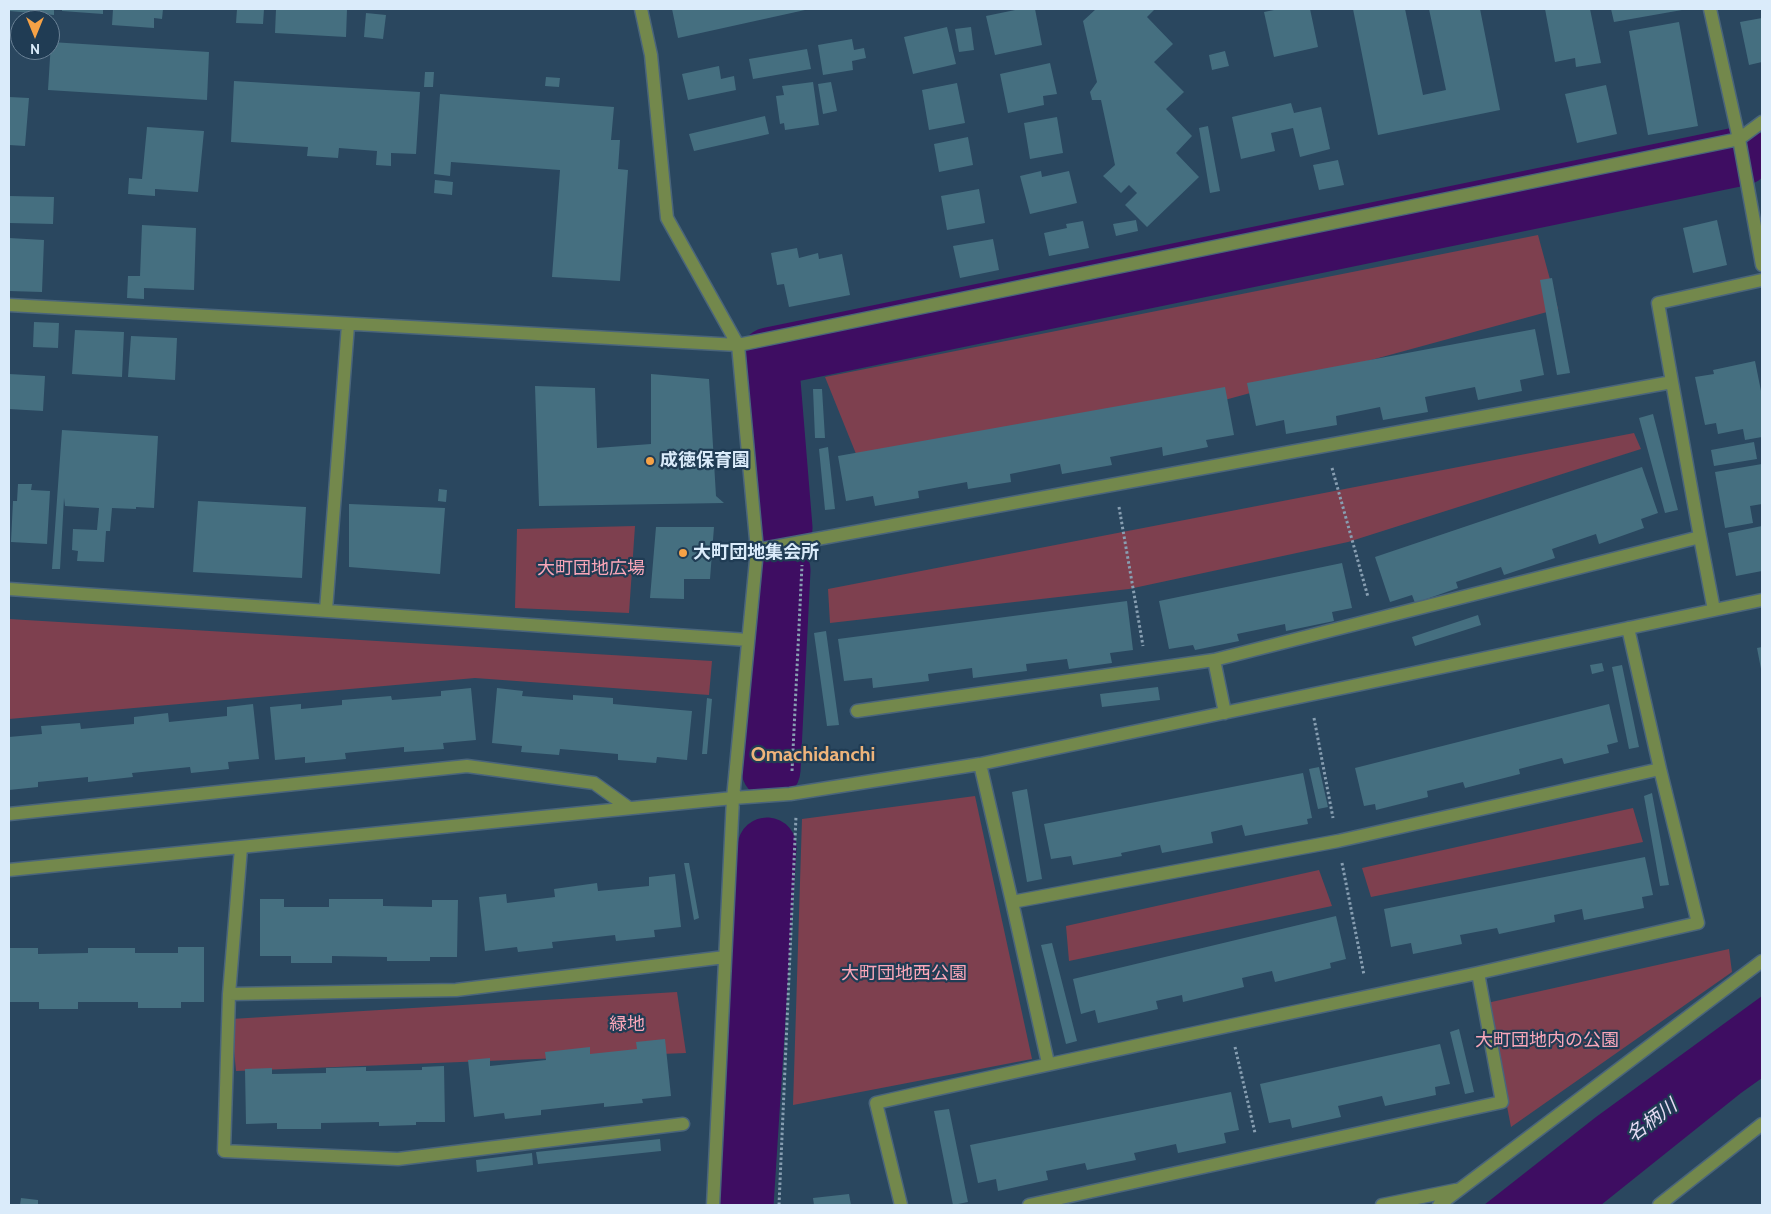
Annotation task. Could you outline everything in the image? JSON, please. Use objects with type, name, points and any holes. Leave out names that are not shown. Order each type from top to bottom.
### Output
[{"type":"street","points":[[641,9],[651,55],[667,218],[738,345],[757,550],[733,798],[713,1205]]},
{"type":"street","points":[[1710,9],[1739,139],[1762,266]]},
{"type":"street","points":[[9,305],[738,345],[1739,139],[1762,122]]},
{"type":"street","points":[[1714,610],[1658,303],[1762,280]]},
{"type":"street","points":[[326,610],[348,325]]},
{"type":"street","points":[[757,550],[1672,382]]},
{"type":"street","points":[[857,711],[1214,660],[1700,537]]},
{"type":"street","points":[[9,589],[748,640]]},
{"type":"street","points":[[9,870],[629,808],[790,794],[980,764],[1762,600]]},
{"type":"street","points":[[902,1205],[876,1103],[1048,1063],[1230,1027],[1698,924],[1628,628]]},
{"type":"street","points":[[1214,660],[1225,713]]},
{"type":"street","points":[[980,764],[1048,1063]]},
{"type":"street","points":[[9,814],[467,766],[594,784],[629,808]]},
{"type":"street","points":[[1012,902],[1338,841],[1660,769]]},
{"type":"street","points":[[242,848],[229,994],[224,1152],[398,1158],[683,1124]]},
{"type":"street","points":[[229,994],[456,990],[725,957]]},
{"type":"street","points":[[1439,1205],[1762,960]]},
{"type":"street","points":[[1028,1205],[1502,1102],[1478,973]]},
{"type":"street","points":[[1659,1205],[1762,1124]]},
{"type":"street","points":[[1382,1205],[1460,1189]]},
{"type":"path","points":[[1326,446],[1374,619]]},
{"type":"path","points":[[1115,484],[1147,669]]},
{"type":"path","points":[[779,1205],[796,813],[790,794],[803,541]]},
{"type":"path","points":[[1230,1027],[1260,1155]]},
{"type":"green space","points":[[1538,235],[1558,309],[873,496],[825,377]]},
{"type":"green space","points":[[1634,433],[1641,449],[1348,542],[1129,589],[830,623],[828,589]]},
{"type":"green space","name":"大町団地広場","points":[[635,526],[629,613],[515,608],[517,529]]},
{"type":"green space","points":[[9,619],[712,661],[709,695],[475,678],[9,719]]},
{"type":"green space","name":"大町団地西公園","points":[[975,796],[1032,1059],[793,1105],[802,819]]},
{"type":"green space","points":[[1633,808],[1643,842],[1371,897],[1362,868]]},
{"type":"green space","points":[[1319,870],[1332,906],[1069,961],[1066,926]]},
{"type":"green space","name":"大町団地内の公園","points":[[1729,949],[1732,972],[1511,1127],[1487,1003]]},
{"type":"green space","name":"緑地","points":[[677,992],[686,1053],[236,1071],[231,1019]]},
{"type":"water","name":"名柄川","points":[[1762,996],[1762,1078],[1601,1205],[1484,1205],[1596,1117]]},
{"type":"building","points":[[9,9],[54,9],[54,10],[9,11]]},
{"type":"building","points":[[62,9],[103,9],[103,14],[62,11]]},
{"type":"building","points":[[113,9],[163,9],[162,19],[154,18],[154,28],[112,25]]},
{"type":"building","points":[[237,9],[264,9],[263,24],[236,23]]},
{"type":"building","points":[[276,9],[347,9],[346,37],[275,33]]},
{"type":"building","points":[[672,9],[805,9],[805,10],[678,38]]},
{"type":"building","points":[[1020,9],[1035,9],[1042,45],[995,55],[986,16]]},
{"type":"building","points":[[1096,9],[1155,9],[1147,17],[1173,44],[1154,62],[1184,92],[1166,109],[1192,136],[1176,153],[1199,177],[1147,227],[1125,205],[1137,193],[1129,185],[1121,193],[1103,176],[1115,165],[1101,100],[1092,100],[1090,92],[1097,82],[1083,21]]},
{"type":"building","points":[[1279,9],[1310,9],[1318,47],[1274,57],[1264,12]]},
{"type":"building","points":[[1353,9],[1405,9],[1423,95],[1446,90],[1429,9],[1480,9],[1500,110],[1378,135]]},
{"type":"building","points":[[1545,9],[1590,9],[1601,63],[1576,67],[1575,58],[1555,62]]},
{"type":"building","points":[[1611,9],[1681,9],[1682,10],[1614,22]]},
{"type":"building","points":[[366,13],[386,15],[383,39],[364,37]]},
{"type":"building","points":[[1762,18],[1762,62],[1749,65],[1740,22]]},
{"type":"building","points":[[1679,22],[1698,126],[1648,135],[1629,31]]},
{"type":"building","points":[[947,27],[956,64],[913,74],[904,37]]},
{"type":"building","points":[[971,27],[974,50],[959,52],[955,29]]},
{"type":"building","points":[[852,39],[854,50],[864,48],[866,58],[852,61],[853,70],[823,75],[818,45]]},
{"type":"building","points":[[60,43],[209,52],[207,100],[48,90],[50,60],[60,60]]},
{"type":"building","points":[[807,49],[811,69],[753,79],[749,59]]},
{"type":"building","points":[[1225,51],[1229,66],[1212,70],[1209,55]]},
{"type":"building","points":[[1050,63],[1057,94],[1043,96],[1044,105],[1008,113],[1000,74]]},
{"type":"building","points":[[719,66],[721,79],[734,76],[736,90],[688,100],[682,74]]},
{"type":"building","points":[[425,72],[434,72],[433,87],[424,87]]},
{"type":"building","points":[[546,77],[560,78],[559,87],[545,86]]},
{"type":"building","points":[[234,81],[420,92],[416,154],[391,153],[391,166],[376,165],[377,151],[339,148],[338,158],[307,156],[308,147],[231,142]]},
{"type":"building","points":[[813,82],[819,125],[785,130],[784,123],[780,124],[776,96],[784,95],[782,86]]},
{"type":"building","points":[[831,82],[837,111],[823,114],[818,84]]},
{"type":"building","points":[[957,83],[965,123],[929,130],[922,90]]},
{"type":"building","points":[[1606,85],[1617,134],[1577,143],[1565,94]]},
{"type":"building","points":[[440,94],[614,107],[611,140],[620,140],[618,169],[628,170],[620,281],[552,277],[560,170],[451,162],[450,176],[434,174]]},
{"type":"building","points":[[9,97],[29,98],[25,146],[9,145]]},
{"type":"building","points":[[1291,103],[1294,113],[1321,107],[1330,149],[1300,157],[1293,128],[1271,133],[1275,151],[1241,159],[1232,117]]},
{"type":"building","points":[[765,116],[769,134],[694,151],[689,134]]},
{"type":"building","points":[[1057,117],[1063,153],[1030,159],[1024,123]]},
{"type":"building","points":[[1208,126],[1220,191],[1210,193],[1199,128]]},
{"type":"building","points":[[147,127],[204,131],[198,192],[155,189],[155,196],[128,194],[129,178],[142,179]]},
{"type":"building","points":[[968,137],[973,165],[939,172],[934,144]]},
{"type":"building","points":[[1338,160],[1344,185],[1319,190],[1313,165]]},
{"type":"building","points":[[1041,171],[1042,177],[1069,171],[1077,203],[1030,214],[1020,176]]},
{"type":"building","points":[[435,180],[453,182],[452,195],[434,193]]},
{"type":"building","points":[[979,189],[985,223],[947,230],[941,196]]},
{"type":"building","points":[[9,196],[54,197],[53,224],[9,223]]},
{"type":"building","points":[[1136,220],[1138,231],[1116,236],[1113,224]]},
{"type":"building","points":[[1717,220],[1727,265],[1693,273],[1683,228]]},
{"type":"building","points":[[1083,221],[1089,248],[1049,256],[1044,233],[1067,228],[1066,224]]},
{"type":"building","points":[[142,225],[196,228],[194,290],[144,288],[144,299],[127,298],[128,276],[140,276]]},
{"type":"building","points":[[9,238],[44,240],[42,292],[9,291]]},
{"type":"building","points":[[993,239],[999,270],[960,278],[953,246]]},
{"type":"building","points":[[797,248],[799,258],[818,253],[819,259],[842,254],[850,295],[789,307],[784,284],[777,285],[771,253]]},
{"type":"building","points":[[1552,278],[1570,373],[1557,375],[1540,280]]},
{"type":"building","points":[[34,322],[59,323],[58,348],[33,347]]},
{"type":"building","points":[[1535,329],[1544,375],[1520,380],[1522,391],[1478,400],[1475,387],[1425,397],[1428,412],[1383,420],[1380,407],[1336,416],[1337,425],[1286,434],[1284,420],[1256,426],[1247,383]]},
{"type":"building","points":[[75,330],[124,332],[122,377],[72,374]]},
{"type":"building","points":[[131,336],[177,338],[175,380],[128,377]]},
{"type":"building","points":[[1755,361],[1762,396],[1762,437],[1745,440],[1743,429],[1718,434],[1716,423],[1705,425],[1695,377],[1714,374],[1713,370]]},
{"type":"building","points":[[9,374],[45,376],[43,411],[9,409]]},
{"type":"building","name":"成徳保育園","points":[[651,374],[709,379],[716,496],[724,503],[539,506],[535,386],[595,388],[597,448],[651,444]]},
{"type":"building","points":[[1225,387],[1234,435],[1206,440],[1208,447],[1163,456],[1162,447],[1110,457],[1112,465],[1062,474],[1060,464],[1010,474],[1011,482],[968,489],[967,482],[918,491],[919,498],[875,506],[873,496],[846,501],[838,456]]},
{"type":"building","points":[[813,389],[822,389],[825,438],[815,438]]},
{"type":"building","points":[[1653,414],[1678,510],[1665,513],[1639,418]]},
{"type":"building","points":[[62,430],[158,436],[154,508],[112,508],[110,531],[106,531],[104,562],[77,561],[78,551],[72,550],[73,529],[97,530],[99,508],[65,506],[64,498],[60,569],[52,569]]},
{"type":"building","points":[[1754,442],[1757,459],[1714,466],[1711,450]]},
{"type":"building","points":[[828,447],[835,509],[825,510],[819,449]]},
{"type":"building","points":[[1762,464],[1762,504],[1750,506],[1753,523],[1725,528],[1715,472]]},
{"type":"building","points":[[1642,467],[1658,513],[1641,519],[1644,528],[1599,544],[1596,534],[1552,549],[1555,558],[1504,575],[1501,567],[1456,582],[1458,588],[1415,603],[1412,595],[1390,602],[1375,557]]},
{"type":"building","points":[[18,484],[32,484],[31,490],[50,491],[47,544],[11,542],[13,501],[17,501]]},
{"type":"building","points":[[439,489],[447,490],[446,502],[438,501]]},
{"type":"building","points":[[198,501],[306,507],[302,578],[193,572]]},
{"type":"building","points":[[349,504],[445,508],[440,574],[349,567]]},
{"type":"building","points":[[1762,526],[1762,571],[1736,576],[1728,533]]},
{"type":"building","name":"大町団地集会所","points":[[656,527],[714,527],[710,579],[684,579],[684,599],[650,598]]},
{"type":"building","points":[[1342,563],[1352,608],[1332,612],[1334,621],[1286,631],[1285,624],[1237,634],[1239,641],[1195,650],[1193,645],[1169,649],[1159,601]]},
{"type":"building","points":[[1127,601],[1133,650],[1110,653],[1112,663],[1069,669],[1067,659],[1026,664],[1027,671],[973,678],[972,668],[928,674],[929,681],[873,688],[872,678],[844,681],[838,639]]},
{"type":"building","points":[[1478,615],[1481,625],[1415,646],[1412,637]]},
{"type":"building","points":[[826,631],[839,725],[827,726],[814,633]]},
{"type":"building","points":[[1762,647],[1762,669],[1761,669],[1757,648]]},
{"type":"building","points":[[1602,663],[1604,671],[1592,674],[1590,665]]},
{"type":"building","points":[[1622,665],[1639,747],[1629,749],[1612,667]]},
{"type":"building","points":[[1158,687],[1160,700],[1102,707],[1100,694]]},
{"type":"building","points":[[471,688],[476,740],[443,743],[444,749],[404,752],[404,747],[345,753],[346,759],[305,763],[305,757],[275,760],[270,707],[301,704],[301,709],[342,705],[342,700],[391,696],[392,700],[441,696],[441,691]]},
{"type":"building","points":[[497,688],[523,691],[522,696],[573,700],[573,695],[613,698],[613,704],[692,711],[687,760],[657,757],[656,763],[618,760],[618,754],[560,749],[559,755],[521,752],[522,746],[492,743]]},
{"type":"building","points":[[707,698],[712,699],[707,754],[702,754]]},
{"type":"building","points":[[253,704],[259,759],[228,762],[229,769],[191,773],[190,767],[132,773],[133,777],[88,782],[88,777],[38,782],[38,787],[9,790],[9,737],[42,734],[41,726],[80,723],[81,729],[134,724],[134,717],[168,713],[169,722],[227,716],[227,707]]},
{"type":"building","points":[[1609,704],[1618,742],[1607,745],[1609,753],[1564,764],[1562,758],[1519,769],[1520,774],[1465,788],[1463,782],[1427,791],[1428,797],[1376,810],[1375,804],[1364,806],[1355,768]]},
{"type":"building","points":[[1319,767],[1328,807],[1318,809],[1309,769]]},
{"type":"building","points":[[1303,773],[1312,818],[1307,819],[1308,824],[1245,836],[1242,825],[1211,832],[1213,843],[1162,853],[1160,845],[1121,853],[1122,856],[1073,865],[1071,856],[1051,859],[1044,824]]},
{"type":"building","points":[[1027,789],[1042,879],[1027,882],[1012,792]]},
{"type":"building","points":[[1652,793],[1669,885],[1660,886],[1644,796]]},
{"type":"building","points":[[1645,857],[1653,895],[1642,897],[1644,908],[1584,920],[1582,909],[1554,915],[1555,922],[1499,934],[1497,928],[1460,935],[1462,944],[1413,954],[1411,943],[1391,947],[1384,909]]},
{"type":"building","points":[[684,863],[689,863],[699,918],[694,920]]},
{"type":"building","points":[[675,874],[681,927],[654,930],[655,937],[616,941],[615,935],[552,942],[553,948],[518,952],[517,947],[485,951],[479,897],[506,894],[507,903],[555,897],[554,889],[597,883],[598,891],[649,886],[649,877]]},
{"type":"building","points":[[260,899],[284,899],[284,907],[329,907],[329,899],[383,899],[383,906],[432,907],[432,900],[458,900],[457,957],[430,957],[430,961],[387,961],[387,957],[332,956],[332,963],[291,963],[291,956],[260,956]]},
{"type":"building","points":[[1336,916],[1346,959],[1330,963],[1331,968],[1275,982],[1272,971],[1242,978],[1244,987],[1183,1002],[1182,995],[1156,1001],[1158,1009],[1098,1023],[1095,1010],[1081,1014],[1073,979]]},
{"type":"building","points":[[1052,943],[1077,1041],[1066,1044],[1041,945]]},
{"type":"building","points":[[178,947],[204,947],[204,1002],[181,1002],[181,1008],[138,1008],[138,1002],[78,1002],[78,1009],[39,1009],[39,1002],[9,1002],[9,948],[38,948],[38,954],[88,953],[88,948],[135,948],[135,953],[178,953]]},
{"type":"building","points":[[1459,1029],[1474,1092],[1465,1094],[1450,1032]]},
{"type":"building","points":[[665,1039],[671,1096],[642,1099],[643,1103],[604,1107],[604,1103],[541,1110],[541,1115],[505,1119],[504,1113],[474,1117],[468,1060],[490,1058],[490,1066],[546,1060],[545,1052],[590,1047],[590,1054],[637,1049],[636,1042]]},
{"type":"building","points":[[1440,1044],[1450,1084],[1435,1087],[1436,1095],[1385,1106],[1382,1096],[1338,1106],[1341,1117],[1292,1128],[1290,1119],[1269,1123],[1260,1084]]},
{"type":"building","points":[[444,1066],[445,1122],[416,1122],[416,1125],[379,1126],[379,1122],[321,1123],[321,1129],[277,1129],[277,1123],[246,1124],[245,1069],[272,1068],[272,1074],[326,1073],[326,1068],[366,1067],[366,1071],[422,1070],[422,1067]]},
{"type":"building","points":[[1231,1092],[1239,1130],[1224,1133],[1226,1143],[1178,1153],[1176,1144],[1134,1153],[1136,1160],[1087,1170],[1085,1163],[1046,1171],[1048,1180],[998,1191],[996,1179],[978,1183],[970,1145]]},
{"type":"building","points":[[949,1109],[968,1202],[953,1205],[934,1111]]},
{"type":"building","points":[[660,1139],[661,1151],[538,1164],[536,1152]]},
{"type":"building","points":[[532,1153],[533,1165],[477,1172],[476,1160]]},
{"type":"building","points":[[849,1194],[851,1205],[814,1205],[813,1198]]},
{"type":"building","points":[[21,1198],[38,1200],[38,1205],[20,1205]]},
{"type":"waterway","points":[[783,528],[769,357],[1742,156]]},
{"type":"waterway","points":[[771,770],[781,570]]},
{"type":"waterway","points":[[744,1205],[767,847]]},
{"type":"place","name":"成徳保育園","points":[[650,461]]},
{"type":"place","name":"大町団地集会所","points":[[683,553]]},
{"type":"district","name":"Omachidanchi","points":[[813,755]]}]
